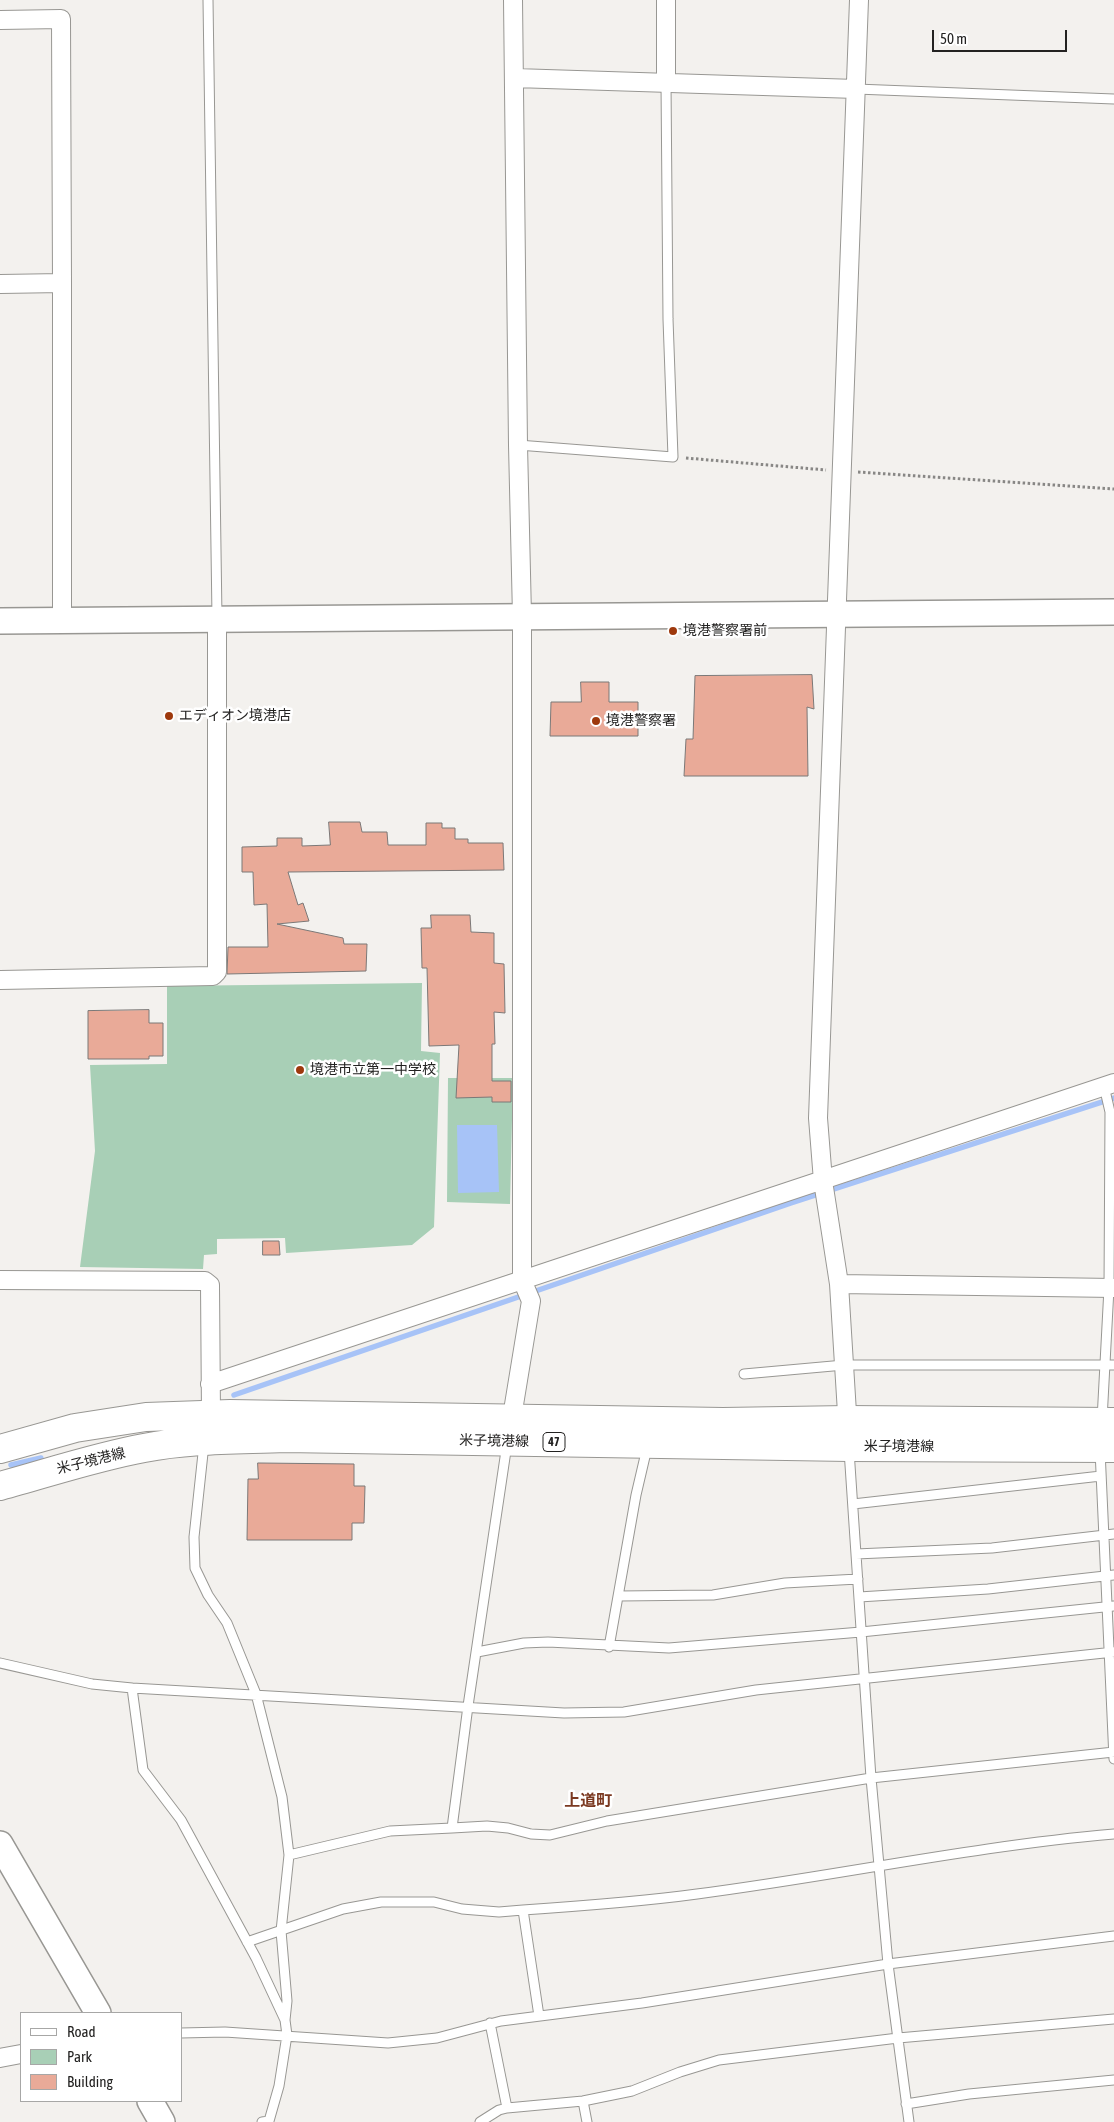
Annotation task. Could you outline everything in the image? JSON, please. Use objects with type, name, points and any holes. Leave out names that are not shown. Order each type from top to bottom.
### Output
[{"type":"main road","name":"米子境港線","points":[[0,1449],[74,1428],[146,1417],[207,1428],[286,1438],[723,1422],[848,1434]]},
{"type":"main road","name":"米子境港線","points":[[0,1486],[83,1461],[146,1447],[207,1428]]},
{"type":"main road","name":"米子境港線","points":[[510,1430],[648,1443],[848,1434],[1105,1435]]},
{"type":"street","points":[[510,1430],[531,1301],[522,1280],[522,616],[518,445],[513,0]]},
{"type":"street","points":[[666,0],[666,82]]},
{"type":"street","points":[[848,1434],[839,1284],[822,1181],[818,1118],[838,615],[859,0]]},
{"type":"street","points":[[0,20],[60,19],[62,621]]},
{"type":"street","points":[[515,78],[856,90]]},
{"type":"street","points":[[0,284],[62,283]]},
{"type":"street","points":[[0,622],[1114,612]]},
{"type":"street","points":[[0,980],[213,976],[217,972],[217,620]]},
{"type":"street","points":[[210,1384],[1109,1085]]},
{"type":"street","points":[[0,1280],[205,1281],[210,1285],[210,1384],[207,1428]]},
{"type":"street","points":[[839,1284],[1112,1288]]},
{"type":"street","points":[[0,1844],[97,2012]]},
{"type":"street","points":[[0,2058],[20,2054]]},
{"type":"street","points":[[151,2102],[162,2122]]},
{"type":"lane","points":[[208,0],[217,620]]},
{"type":"lane","points":[[518,445],[673,457],[668,319],[666,82]]},
{"type":"lane","points":[[856,90],[1114,99]]},
{"type":"lane","points":[[1109,1085],[1112,1288],[1104,1365],[1105,1435],[1101,1476],[1104,1535],[1110,1575],[1114,1758]]},
{"type":"lane","points":[[744,1374],[844,1365],[1114,1365]]},
{"type":"lane","points":[[207,1428],[194,1537],[194,1568],[226,1623],[256,1694],[282,1797],[289,1854],[281,1931],[287,2000],[285,2020],[287,2035],[279,2086],[268,2122]]},
{"type":"lane","points":[[452,1828],[468,1706],[510,1430]]},
{"type":"lane","points":[[848,1434],[871,1778],[888,1964],[909,2122]]},
{"type":"lane","points":[[609,1646],[636,1495],[648,1443]]},
{"type":"lane","points":[[853,1504],[1101,1476]]},
{"type":"lane","points":[[856,1554],[992,1548],[1114,1534]]},
{"type":"lane","points":[[859,1597],[988,1589],[1110,1575]]},
{"type":"lane","points":[[619,1596],[713,1595],[784,1583],[858,1579]]},
{"type":"lane","points":[[477,1652],[524,1643],[548,1642],[669,1648],[861,1632],[1110,1606]]},
{"type":"lane","points":[[0,1663],[92,1684],[132,1688],[564,1713],[624,1712],[756,1690],[1111,1652]]},
{"type":"lane","points":[[132,1688],[143,1770],[181,1820],[248,1942],[285,2020]]},
{"type":"lane","points":[[289,1854],[390,1831],[494,1826],[531,1834],[550,1835],[607,1821],[871,1778],[1114,1752]]},
{"type":"lane","points":[[248,1942],[343,1909],[381,1902],[434,1902],[462,1909],[499,1912],[609,1905],[698,1894],[1066,1838],[1114,1834]]},
{"type":"lane","points":[[523,1910],[539,2016]]},
{"type":"lane","points":[[182,2033],[225,2032],[287,2035],[388,2043],[437,2038],[490,2024],[539,2016],[642,2003],[888,1964],[1114,1936]]},
{"type":"lane","points":[[480,2122],[499,2110],[507,2108],[583,2102],[632,2091],[680,2072],[719,2060],[898,2038],[1114,2019]]},
{"type":"lane","points":[[490,2024],[507,2108]]},
{"type":"lane","points":[[906,2104],[969,2094],[1114,2080]]},
{"type":"lane","points":[[583,2102],[587,2122]]},
{"type":"path","points":[[673,457],[843,471],[1114,489]]},
{"type":"green space","points":[[422,983],[421,1051],[440,1053],[434,1227],[412,1245],[286,1253],[285,1238],[217,1239],[217,1254],[204,1255],[203,1269],[80,1267],[95,1151],[90,1065],[167,1064],[167,986]]},
{"type":"green space","points":[[448,1078],[513,1078],[510,1204],[447,1202]]},
{"type":"water","points":[[457,1125],[497,1125],[499,1192],[458,1193]]},
{"type":"building","points":[[812,675],[814,709],[807,707],[808,776],[684,776],[686,739],[693,739],[695,676]]},
{"type":"building","points":[[581,682],[609,682],[609,702],[638,702],[638,736],[550,736],[551,702],[581,702]]},
{"type":"building","points":[[329,822],[360,822],[362,832],[387,832],[388,845],[426,845],[426,823],[442,823],[442,828],[455,828],[455,839],[468,839],[468,843],[503,843],[504,870],[288,872],[298,905],[303,903],[309,921],[277,924],[343,938],[344,944],[367,944],[366,971],[227,974],[228,947],[268,947],[267,904],[254,905],[253,872],[242,872],[242,847],[277,846],[277,838],[302,838],[302,846],[330,845]]},
{"type":"building","points":[[431,915],[470,915],[471,932],[494,933],[494,963],[504,964],[505,1013],[494,1012],[495,1044],[492,1044],[492,1081],[511,1081],[511,1102],[492,1102],[492,1097],[456,1098],[459,1045],[429,1046],[427,968],[422,968],[421,928],[431,928]]},
{"type":"building","points":[[149,1010],[149,1023],[163,1023],[163,1056],[149,1056],[149,1059],[88,1059],[88,1011]]},
{"type":"building","points":[[263,1241],[279,1241],[280,1255],[263,1255]]},
{"type":"building","points":[[258,1463],[354,1464],[354,1486],[365,1486],[364,1523],[352,1523],[352,1540],[247,1540],[248,1479],[258,1479]]},
{"type":"waterway","points":[[234,1395],[791,1203],[1114,1098]]},
{"type":"waterway","points":[[11,1465],[41,1458]]},
{"type":"place","name":"境港警察署前","points":[[673,631]]},
{"type":"place","name":"エディオン境港店","points":[[169,716]]},
{"type":"place","name":"境港警察署","points":[[596,721]]},
{"type":"place","name":"境港市立第一中学校","points":[[300,1070]]},
{"type":"district","name":"上道町","points":[[588,1801]]}]
